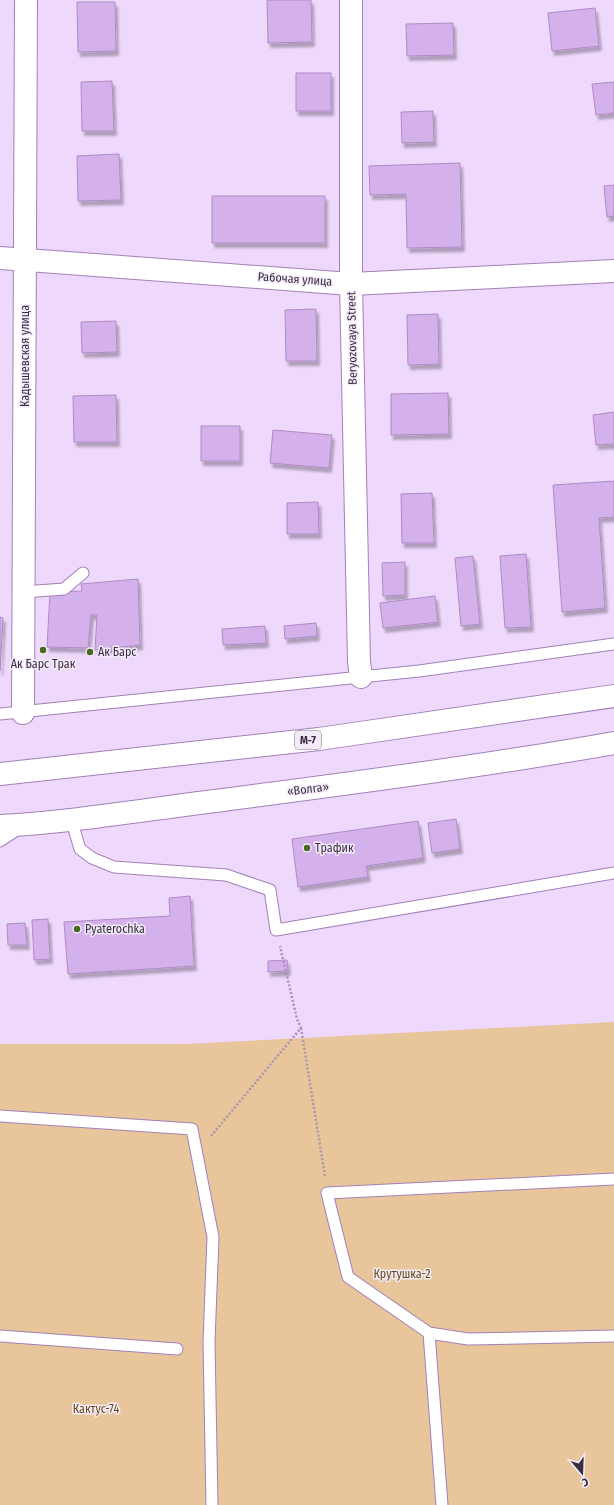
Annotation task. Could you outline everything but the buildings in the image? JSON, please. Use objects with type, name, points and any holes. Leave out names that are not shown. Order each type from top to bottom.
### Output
[{"type":"main road","name":"Кадышевская улица","points":[[23,713],[26,0]]},
{"type":"main road","name":"Beryozovaya Street","points":[[351,0],[351,284],[359,662],[361,677]]},
{"type":"main road","name":"Рабочая улица","points":[[0,258],[351,284],[614,271]]},
{"type":"main road","name":"М-7","points":[[0,774],[318,739],[614,696]]},
{"type":"main road","name":"«Волга»","points":[[0,826],[71,820],[500,762],[614,743]]},
{"type":"lane","points":[[24,592],[64,589],[83,573]]},
{"type":"lane","points":[[0,714],[23,713],[419,671],[614,644]]},
{"type":"lane","points":[[71,820],[80,849],[92,858],[114,867],[226,875],[270,890],[276,930],[614,873]]},
{"type":"lane","points":[[0,841],[25,825]]},
{"type":"lane","points":[[0,1116],[192,1129],[213,1237],[209,1342],[212,1505]]},
{"type":"lane","points":[[614,1179],[327,1193],[348,1276],[429,1333],[468,1339],[614,1336]]},
{"type":"lane","points":[[429,1333],[442,1505]]},
{"type":"lane","points":[[0,1336],[176,1349]]},
{"type":"path","points":[[276,930],[297,1019],[301,1028],[327,1193]]},
{"type":"path","points":[[196,1153],[301,1028]]},
{"type":"green space","name":"Крутушка-2","points":[[614,1022],[614,1505],[0,1505],[0,1044],[186,1044]]},
{"type":"place","name":"Ак Барс Трак","points":[[43,650]]},
{"type":"place","name":"Ак Барс","points":[[90,652]]},
{"type":"place","name":"Трафик","points":[[307,848]]},
{"type":"place","name":"Pyaterochka","points":[[77,929]]},
{"type":"park label","name":"Кактус-74","points":[[96,1409]]}]
